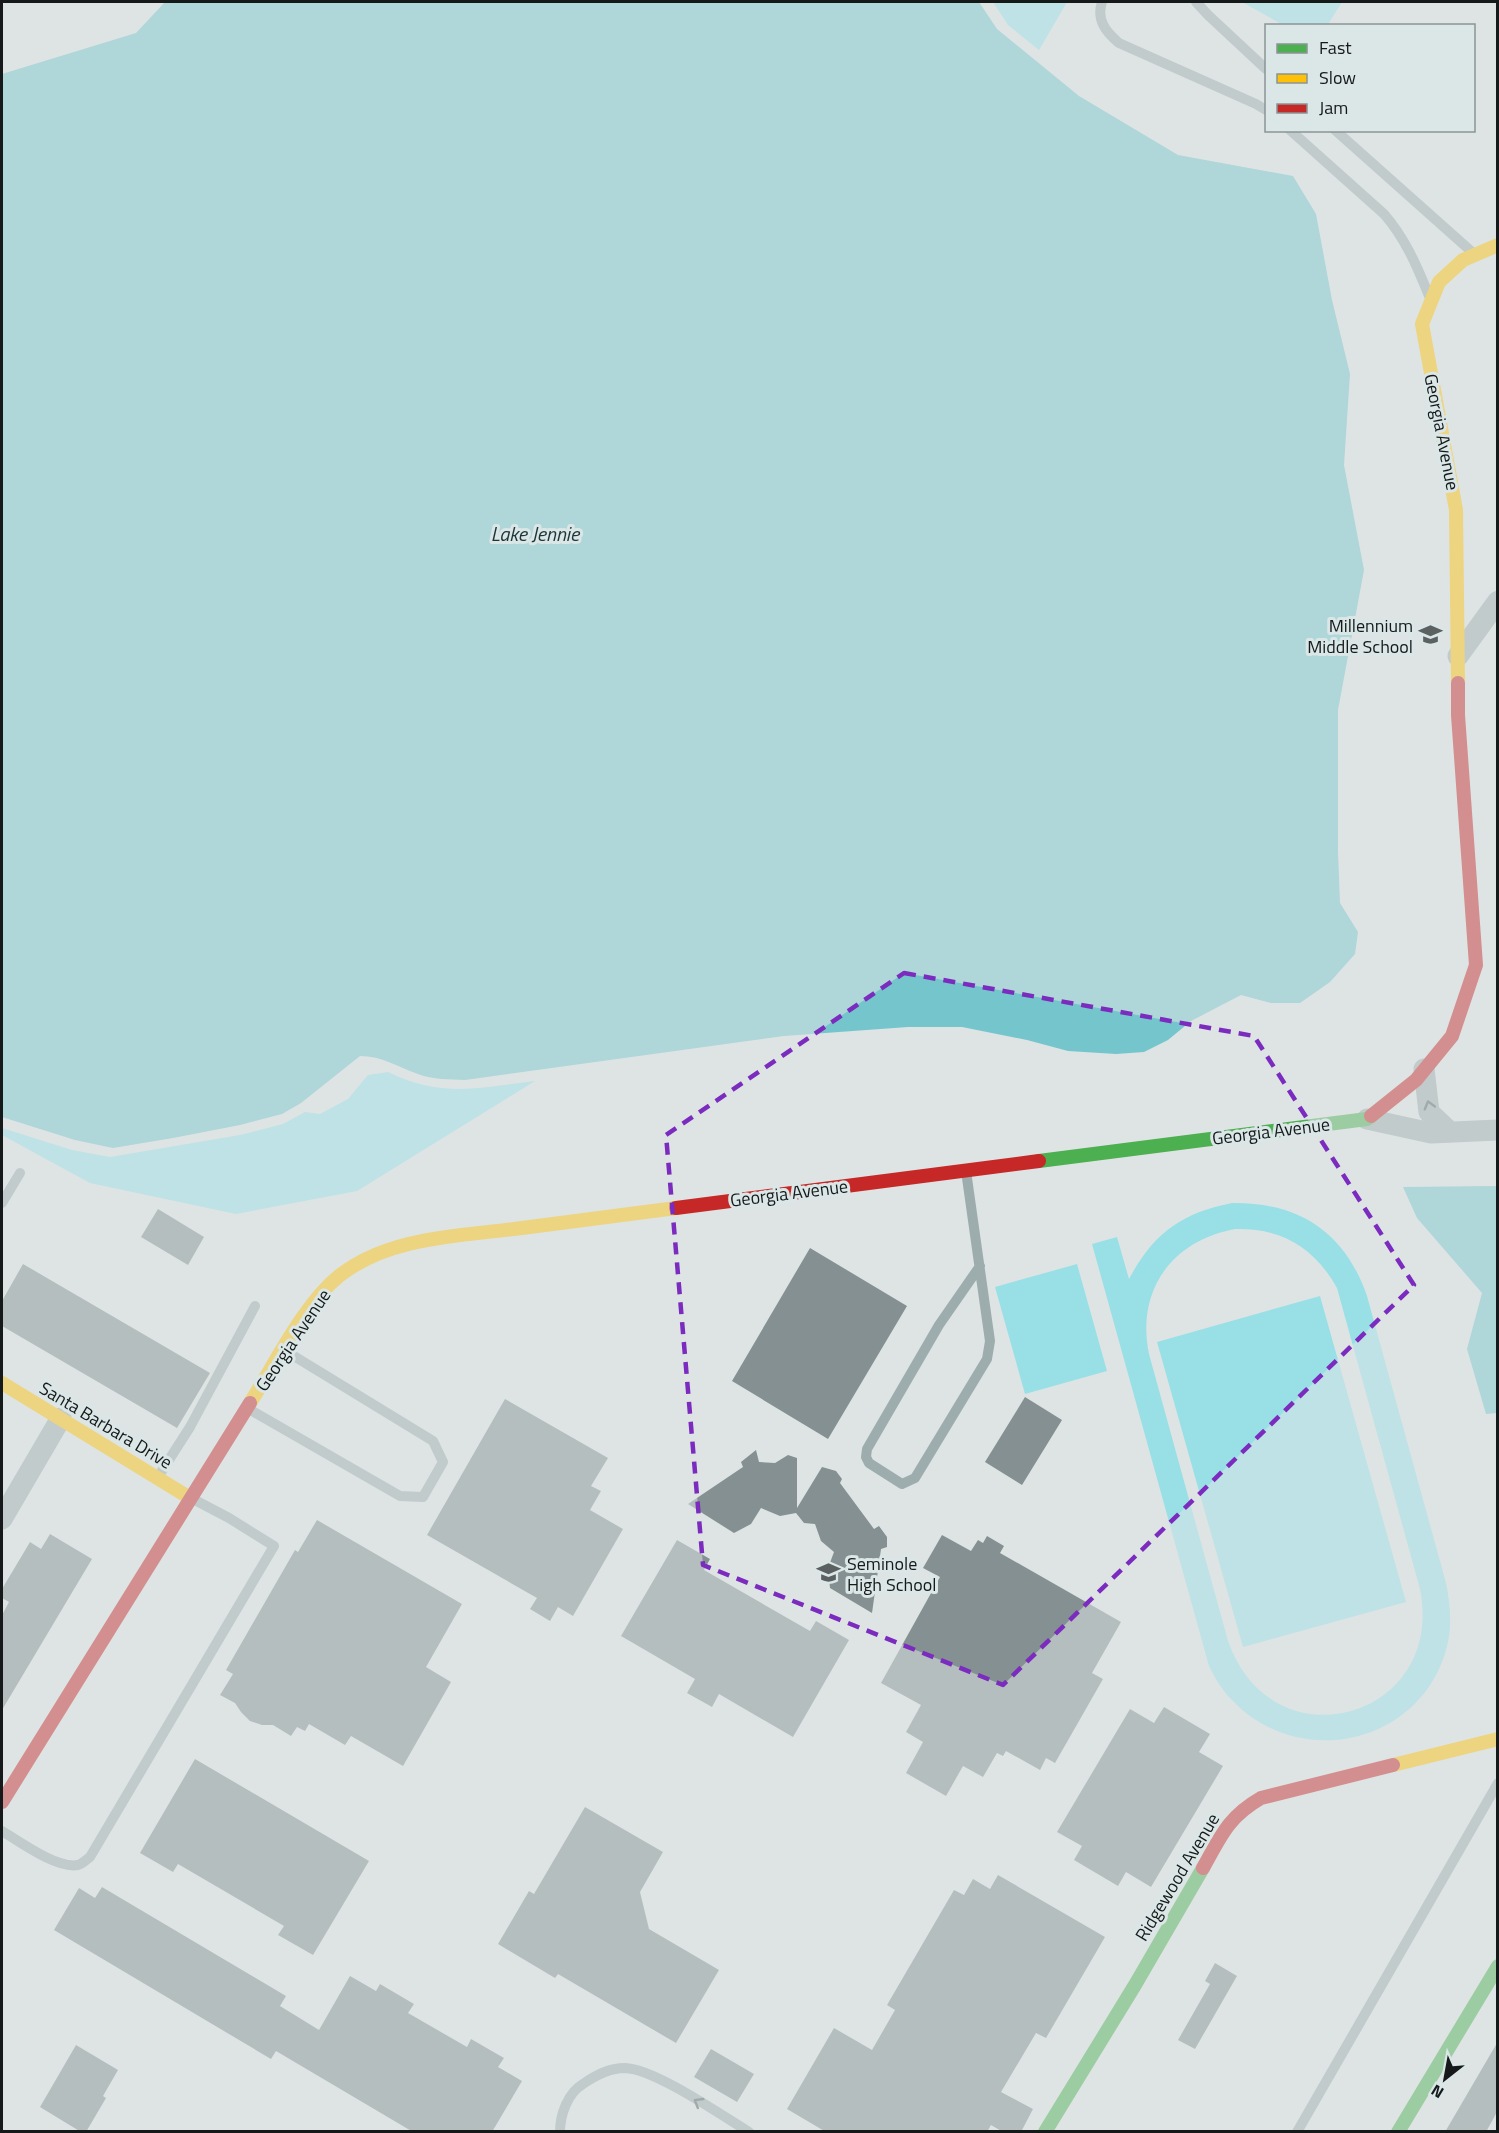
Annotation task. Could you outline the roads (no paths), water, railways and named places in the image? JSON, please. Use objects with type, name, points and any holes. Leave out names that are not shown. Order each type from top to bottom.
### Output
[{"type":"street","name":"Georgia Avenue","points":[[2,1802],[305,1316],[329,1286],[359,1262],[388,1249],[428,1240],[1367,1119],[1416,1080],[1452,1036],[1476,965],[1458,715],[1456,510],[1422,324],[1439,282],[1462,260],[1497,245]]},
{"type":"street","points":[[1458,656],[1497,601]]},
{"type":"street","points":[[1424,1069],[1429,1112],[1450,1132]]},
{"type":"street","points":[[1367,1119],[1431,1133],[1497,1130]]},
{"type":"street","name":"Santa Barbara Drive","points":[[2,1383],[190,1498]]},
{"type":"street","points":[[2,1519],[61,1418]]},
{"type":"street","name":"Ridgewood Avenue","points":[[1045,2132],[1135,1985],[1227,1826],[1242,1809],[1262,1798],[1497,1739]]},
{"type":"street","points":[[1398,2132],[1497,1966]]},
{"type":"lane","points":[[1102,2],[1100,16],[1102,26],[1119,43],[1265,109]]},
{"type":"lane","points":[[1197,2],[1265,68]]},
{"type":"lane","points":[[1292,132],[1384,214],[1396,228],[1417,267],[1431,301]]},
{"type":"lane","points":[[1337,132],[1474,255]]},
{"type":"lane","points":[[966,1170],[980,1266],[990,1341],[987,1359],[915,1478],[902,1484],[869,1463],[866,1457],[867,1449],[939,1325],[980,1266]]},
{"type":"lane","points":[[2,1203],[20,1173]]},
{"type":"lane","points":[[157,1478],[190,1427],[255,1306]]},
{"type":"lane","points":[[247,1408],[400,1496],[423,1497],[443,1462],[433,1441],[283,1350]]},
{"type":"lane","points":[[2,1831],[37,1852],[63,1864],[79,1865],[90,1857],[274,1546],[229,1518],[190,1498]]},
{"type":"lane","points":[[1297,2132],[1497,1783]]},
{"type":"lane","points":[[560,2132],[560,2119],[574,2090],[599,2073],[626,2068],[654,2076],[749,2132]]},
{"type":"water","name":"Lake Jennie","points":[[165,2],[979,2],[997,29],[1079,96],[1178,155],[1293,176],[1316,214],[1332,300],[1350,374],[1344,465],[1364,570],[1338,710],[1338,852],[1340,903],[1358,932],[1355,954],[1330,982],[1300,1003],[1271,1003],[1241,995],[1191,1021],[1168,1040],[1144,1052],[1116,1054],[1068,1051],[962,1027],[908,1027],[784,1036],[465,1080],[430,1077],[383,1060],[360,1056],[301,1103],[282,1114],[173,1138],[113,1148],[75,1140],[2,1117],[2,74],[136,33]]},
{"type":"water","points":[[1497,1186],[1497,1413],[1486,1414],[1467,1349],[1482,1293],[1417,1218],[1403,1187]]},
{"type":"place","name":"Millennium Middle School","points":[[1431,635]]},
{"type":"place","name":"Seminole High School","points":[[829,1573]]}]
